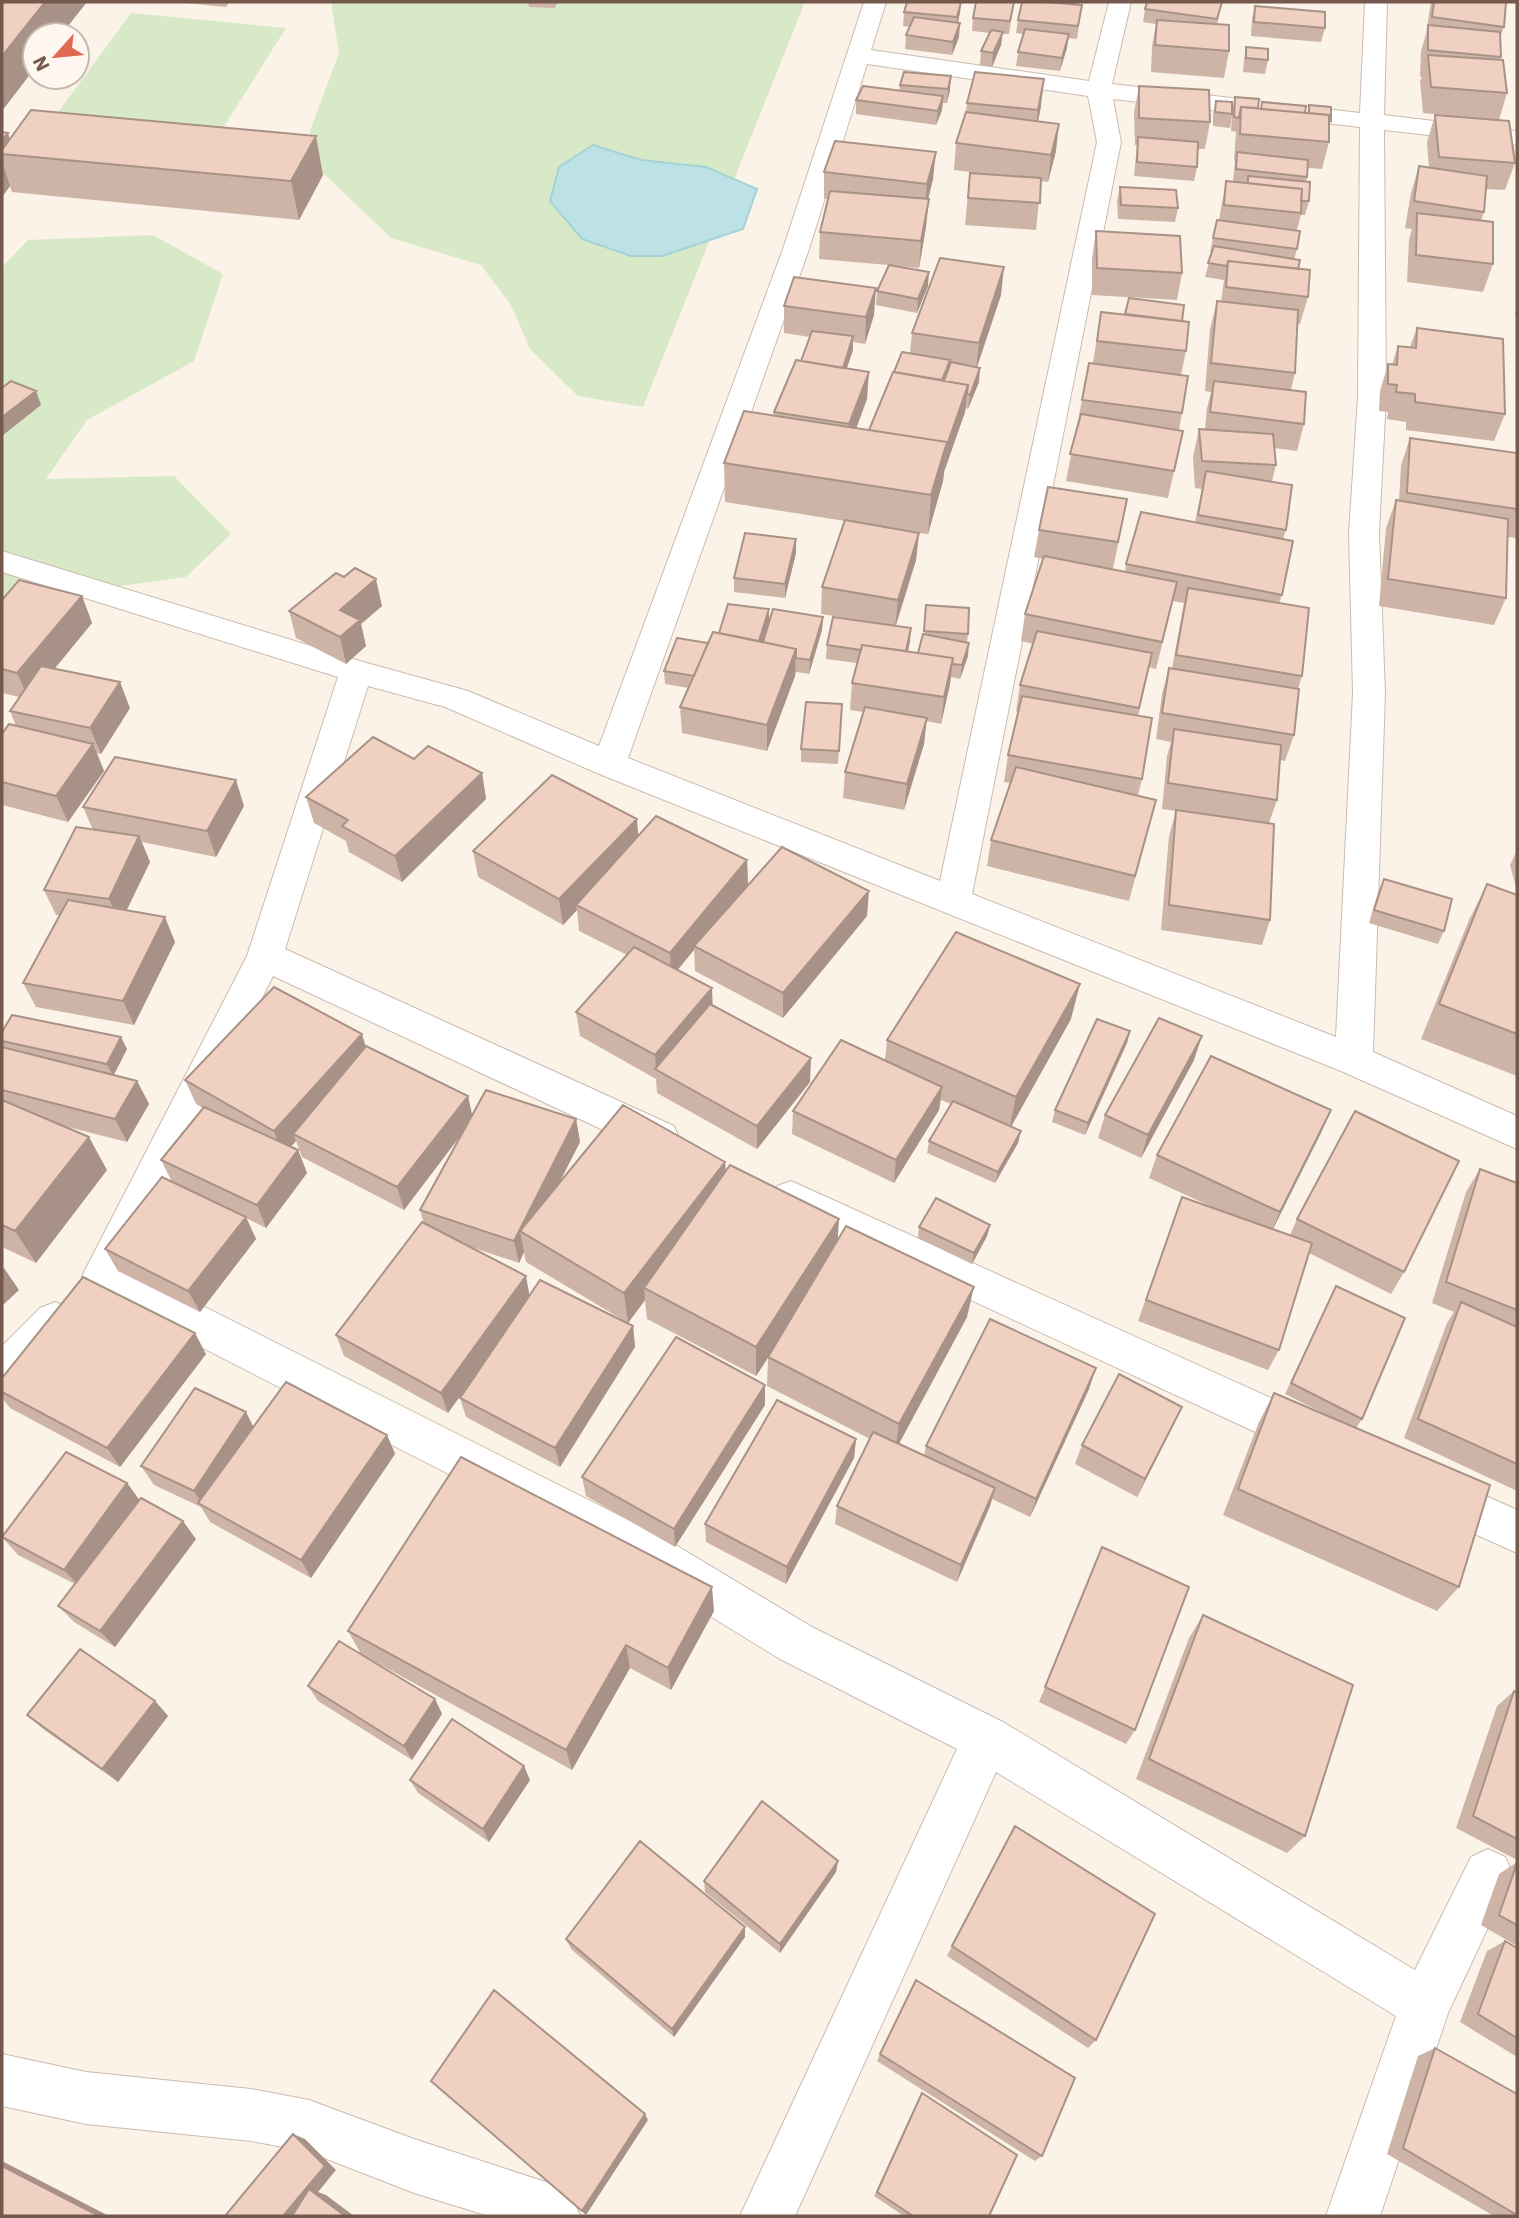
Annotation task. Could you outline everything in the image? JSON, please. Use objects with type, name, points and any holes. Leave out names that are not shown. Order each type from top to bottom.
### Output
[{"type":"street","points":[[609,764],[796,249],[875,2]]},
{"type":"street","points":[[953,901],[1109,142],[1099,90],[1120,2]]},
{"type":"street","points":[[1354,1060],[1368,693],[1364,533],[1372,396],[1372,120],[1376,2]]},
{"type":"street","points":[[858,55],[1099,90],[1517,138]]},
{"type":"street","points":[[2,561],[356,671],[456,699],[609,764],[1354,1060],[1517,1133]]},
{"type":"street","points":[[2,1374],[102,1276],[265,956],[356,671]]},
{"type":"street","points":[[265,956],[695,1154]]},
{"type":"street","points":[[758,1183],[1340,1450]]},
{"type":"street","points":[[102,1276],[648,1553],[796,1643],[986,1739],[1425,2005]]},
{"type":"street","points":[[1404,1479],[1517,1532]]},
{"type":"street","points":[[767,2216],[986,1739]]},
{"type":"street","points":[[1353,2216],[1425,2005],[1488,1874]]},
{"type":"street","points":[[2,2080],[86,2098],[251,2115],[309,2126],[414,2166],[530,2202],[552,2216]]},
{"type":"green space","points":[[331,2],[805,2],[643,407],[578,396],[530,349],[511,305],[481,265],[391,238],[316,166],[310,131],[339,53]]},
{"type":"green space","points":[[131,13],[286,28],[206,155],[39,138],[74,91],[91,91],[91,67]]},
{"type":"green space","points":[[153,235],[223,274],[194,361],[87,420],[46,479],[174,476],[231,534],[186,577],[10,601],[2,597],[2,267],[28,240]]},
{"type":"water","points":[[593,145],[641,160],[706,167],[757,189],[743,229],[662,256],[631,256],[582,239],[550,201],[559,167]]},
{"type":"building","points":[[2,2],[45,2],[30,21],[21,21],[21,32],[2,56]]},
{"type":"building","points":[[907,2],[961,2],[957,17],[904,12]]},
{"type":"building","points":[[976,2],[1014,2],[1010,21],[973,18]]},
{"type":"building","points":[[1022,2],[1082,5],[1078,26],[1018,20]]},
{"type":"building","points":[[1147,2],[1222,2],[1217,19],[1145,9]]},
{"type":"building","points":[[1434,2],[1506,2],[1504,27],[1432,17]]},
{"type":"building","points":[[1255,6],[1325,12],[1325,28],[1254,22]]},
{"type":"building","points":[[914,17],[960,23],[953,42],[906,35]]},
{"type":"building","points":[[1157,20],[1229,25],[1229,51],[1155,45]]},
{"type":"building","points":[[1428,25],[1500,32],[1501,57],[1428,50]]},
{"type":"building","points":[[1025,29],[1069,34],[1062,58],[1018,52]]},
{"type":"building","points":[[991,30],[1003,32],[993,53],[981,51]]},
{"type":"building","points":[[1246,47],[1268,49],[1268,60],[1246,58]]},
{"type":"building","points":[[1428,55],[1503,60],[1507,93],[1431,87]]},
{"type":"building","points":[[904,72],[951,76],[948,89],[900,85]]},
{"type":"building","points":[[975,72],[1044,79],[1038,110],[967,103]]},
{"type":"building","points":[[863,86],[943,96],[938,111],[856,100]]},
{"type":"building","points":[[1139,86],[1209,90],[1210,122],[1139,118]]},
{"type":"building","points":[[1235,97],[1259,99],[1258,108],[1241,107],[1239,118],[1234,117]]},
{"type":"building","points":[[1216,101],[1232,102],[1232,114],[1215,112]]},
{"type":"building","points":[[1262,102],[1306,106],[1305,113],[1261,109]]},
{"type":"building","points":[[1309,105],[1331,107],[1331,121],[1329,115],[1309,113]]},
{"type":"building","points":[[1241,107],[1329,115],[1329,142],[1240,134]]},
{"type":"building","points":[[31,110],[316,136],[291,181],[2,154],[2,150]]},
{"type":"building","points":[[966,112],[1059,124],[1051,155],[956,143]]},
{"type":"building","points":[[1435,115],[1509,121],[1515,163],[1439,157]]},
{"type":"building","points":[[1138,137],[1198,142],[1197,167],[1137,162]]},
{"type":"building","points":[[835,141],[936,152],[927,184],[824,172]]},
{"type":"building","points":[[1237,152],[1308,160],[1307,177],[1236,169]]},
{"type":"building","points":[[1419,166],[1487,176],[1484,212],[1414,201]]},
{"type":"building","points":[[970,173],[1041,178],[1040,203],[968,198]]},
{"type":"building","points":[[1248,176],[1310,182],[1309,201],[1301,201],[1302,189],[1248,183]]},
{"type":"building","points":[[1226,181],[1302,189],[1301,213],[1224,205]]},
{"type":"building","points":[[1120,187],[1176,190],[1178,208],[1121,205]]},
{"type":"building","points":[[830,191],[929,199],[921,241],[820,232]]},
{"type":"building","points":[[1417,213],[1493,222],[1493,264],[1416,255]]},
{"type":"building","points":[[1217,220],[1300,231],[1297,249],[1213,238]]},
{"type":"building","points":[[1096,231],[1180,236],[1182,273],[1097,268]]},
{"type":"building","points":[[1214,246],[1300,260],[1298,269],[1228,261],[1227,266],[1208,263]]},
{"type":"building","points":[[940,258],[1004,267],[979,343],[912,333]]},
{"type":"building","points":[[1228,261],[1310,270],[1308,297],[1226,287]]},
{"type":"building","points":[[889,265],[929,272],[918,299],[877,291]]},
{"type":"building","points":[[794,277],[876,288],[866,317],[784,306]]},
{"type":"building","points":[[1129,298],[1184,305],[1182,321],[1125,314]]},
{"type":"building","points":[[1217,301],[1298,310],[1295,373],[1211,363]]},
{"type":"building","points":[[1101,312],[1189,322],[1186,351],[1097,341]]},
{"type":"building","points":[[1417,328],[1503,339],[1505,414],[1415,402],[1415,394],[1396,392],[1397,385],[1388,384],[1388,364],[1397,365],[1398,346],[1416,348]]},
{"type":"building","points":[[812,331],[853,336],[843,368],[801,361]]},
{"type":"building","points":[[902,352],[950,360],[942,380],[894,372]]},
{"type":"building","points":[[796,360],[869,372],[849,424],[774,412]]},
{"type":"building","points":[[951,362],[980,368],[970,395],[967,394],[968,385],[944,381]]},
{"type":"building","points":[[1089,363],[1188,376],[1182,413],[1082,400]]},
{"type":"building","points":[[893,372],[968,385],[947,445],[947,442],[869,430]]},
{"type":"building","points":[[11,381],[36,391],[2,417],[2,388]]},
{"type":"building","points":[[1214,381],[1306,392],[1304,424],[1210,412]]},
{"type":"building","points":[[744,411],[947,442],[931,495],[724,463]]},
{"type":"building","points":[[1081,414],[1183,431],[1174,471],[1070,454]]},
{"type":"building","points":[[1199,429],[1273,434],[1276,465],[1202,461]]},
{"type":"building","points":[[1410,438],[1517,453],[1517,509],[1407,493]]},
{"type":"building","points":[[1206,471],[1292,485],[1286,530],[1198,515]]},
{"type":"building","points":[[1048,487],[1127,499],[1118,542],[1039,530]]},
{"type":"building","points":[[1396,500],[1508,519],[1506,598],[1388,579]]},
{"type":"building","points":[[1141,512],[1293,541],[1282,595],[1126,564]]},
{"type":"building","points":[[845,520],[919,533],[898,600],[822,587]]},
{"type":"building","points":[[745,533],[796,539],[785,584],[734,578]]},
{"type":"building","points":[[1044,556],[1177,582],[1162,642],[1025,614]]},
{"type":"building","points":[[355,568],[376,579],[340,610],[360,620],[340,637],[289,611],[336,573],[344,577]]},
{"type":"building","points":[[19,580],[82,596],[17,673],[2,669],[2,600]]},
{"type":"building","points":[[1188,588],[1309,608],[1302,676],[1176,655]]},
{"type":"building","points":[[728,604],[769,609],[759,641],[719,633]]},
{"type":"building","points":[[926,605],[969,608],[968,634],[924,631]]},
{"type":"building","points":[[773,609],[823,617],[810,660],[796,658],[796,649],[763,642]]},
{"type":"building","points":[[833,617],[911,628],[906,651],[862,645],[861,650],[827,645]]},
{"type":"building","points":[[1037,631],[1152,653],[1139,708],[1020,685]]},
{"type":"building","points":[[713,632],[796,649],[767,725],[680,707]]},
{"type":"building","points":[[923,634],[969,643],[962,665],[952,664],[953,658],[918,653]]},
{"type":"building","points":[[677,638],[708,643],[694,676],[664,671]]},
{"type":"building","points":[[862,645],[953,658],[944,697],[852,683]]},
{"type":"building","points":[[41,666],[120,682],[90,728],[10,711]]},
{"type":"building","points":[[1169,668],[1299,689],[1294,735],[1162,713]]},
{"type":"building","points":[[1022,696],[1152,718],[1142,779],[1008,755]]},
{"type":"building","points":[[806,702],[842,704],[839,751],[801,749]]},
{"type":"building","points":[[865,707],[927,718],[907,784],[845,772]]},
{"type":"building","points":[[9,724],[93,744],[56,796],[2,782],[2,734]]},
{"type":"building","points":[[1174,729],[1281,745],[1277,800],[1168,783]]},
{"type":"building","points":[[373,737],[414,759],[428,746],[482,773],[395,856],[342,826],[348,820],[306,797]]},
{"type":"building","points":[[115,757],[236,780],[207,831],[83,807]]},
{"type":"building","points":[[1016,767],[1156,800],[1135,876],[991,840]]},
{"type":"building","points":[[552,775],[637,819],[559,899],[473,851]]},
{"type":"building","points":[[1176,810],[1274,824],[1270,920],[1169,905]]},
{"type":"building","points":[[656,816],[747,860],[670,953],[576,905]]},
{"type":"building","points":[[76,827],[139,836],[109,899],[44,890]]},
{"type":"building","points":[[782,847],[869,891],[783,993],[694,946]]},
{"type":"building","points":[[1384,879],[1452,899],[1444,931],[1374,910]]},
{"type":"building","points":[[1487,884],[1517,895],[1517,1034],[1439,1004]]},
{"type":"building","points":[[68,900],[165,917],[123,1001],[23,983]]},
{"type":"building","points":[[956,932],[1080,984],[1016,1097],[887,1040]]},
{"type":"building","points":[[634,947],[712,988],[655,1055],[576,1012]]},
{"type":"building","points":[[274,987],[362,1034],[274,1131],[185,1080]]},
{"type":"building","points":[[710,1004],[811,1058],[757,1126],[655,1069]]},
{"type":"building","points":[[12,1015],[121,1037],[107,1064],[2,1041],[2,1032]]},
{"type":"building","points":[[1159,1018],[1202,1036],[1148,1135],[1105,1115]]},
{"type":"building","points":[[1097,1019],[1130,1031],[1088,1123],[1055,1110]]},
{"type":"building","points":[[841,1040],[942,1087],[896,1160],[793,1111]]},
{"type":"building","points":[[366,1046],[468,1096],[397,1187],[293,1134]]},
{"type":"building","points":[[2,1047],[137,1081],[115,1119],[2,1090]]},
{"type":"building","points":[[1211,1056],[1331,1110],[1280,1212],[1157,1155]]},
{"type":"building","points":[[486,1090],[576,1119],[514,1241],[420,1210]]},
{"type":"building","points":[[2,1100],[89,1137],[15,1231],[2,1225]]},
{"type":"building","points":[[953,1101],[1021,1131],[998,1172],[929,1141]]},
{"type":"building","points":[[623,1105],[725,1162],[624,1293],[520,1231]]},
{"type":"building","points":[[204,1107],[298,1150],[257,1205],[161,1160]]},
{"type":"building","points":[[1355,1111],[1459,1161],[1404,1272],[1297,1219]]},
{"type":"building","points":[[730,1165],[839,1219],[756,1347],[644,1288]]},
{"type":"building","points":[[1480,1169],[1517,1183],[1517,1310],[1446,1282]]},
{"type":"building","points":[[162,1177],[246,1217],[188,1291],[105,1249]]},
{"type":"building","points":[[1182,1197],[1312,1243],[1279,1350],[1146,1300]]},
{"type":"building","points":[[936,1198],[990,1225],[974,1253],[919,1227]]},
{"type":"building","points":[[422,1222],[526,1276],[441,1393],[336,1335]]},
{"type":"building","points":[[846,1226],[974,1287],[899,1424],[768,1357]]},
{"type":"building","points":[[83,1277],[195,1333],[107,1448],[2,1392],[2,1378]]},
{"type":"building","points":[[540,1280],[633,1326],[555,1448],[460,1398]]},
{"type":"building","points":[[1336,1286],[1405,1318],[1362,1419],[1291,1383]]},
{"type":"building","points":[[1461,1302],[1517,1327],[1517,1464],[1418,1419]]},
{"type":"building","points":[[990,1319],[1096,1368],[1036,1499],[926,1446]]},
{"type":"building","points":[[676,1337],[765,1385],[674,1529],[582,1477]]},
{"type":"building","points":[[1119,1374],[1182,1407],[1145,1479],[1082,1445]]},
{"type":"building","points":[[286,1382],[387,1435],[301,1560],[198,1503]]},
{"type":"building","points":[[195,1388],[246,1412],[194,1491],[141,1466]]},
{"type":"building","points":[[1274,1393],[1490,1485],[1459,1587],[1238,1489]]},
{"type":"building","points":[[777,1400],[856,1439],[787,1567],[705,1524]]},
{"type":"building","points":[[873,1432],[995,1488],[961,1565],[837,1506]]},
{"type":"building","points":[[66,1452],[127,1483],[64,1570],[2,1537]]},
{"type":"building","points":[[461,1457],[712,1587],[668,1668],[626,1645],[566,1750],[348,1631]]},
{"type":"building","points":[[141,1498],[183,1521],[100,1631],[58,1606]]},
{"type":"building","points":[[1102,1547],[1189,1587],[1135,1730],[1045,1687]]},
{"type":"building","points":[[1203,1615],[1353,1685],[1305,1836],[1149,1759]]},
{"type":"building","points":[[339,1641],[435,1699],[404,1746],[308,1686]]},
{"type":"building","points":[[80,1649],[155,1701],[102,1769],[27,1715]]},
{"type":"building","points":[[1514,1691],[1517,1693],[1517,1839],[1473,1816]]},
{"type":"building","points":[[452,1719],[524,1766],[483,1829],[410,1780]]},
{"type":"building","points":[[762,1801],[838,1861],[780,1944],[704,1881]]},
{"type":"building","points":[[1015,1826],[1155,1914],[1096,2040],[952,1946]]},
{"type":"building","points":[[640,1841],[745,1927],[672,2029],[566,1939]]},
{"type":"building","points":[[1517,1863],[1517,1925],[1499,1915]]},
{"type":"building","points":[[1505,1941],[1517,1948],[1517,2038],[1478,2014]]},
{"type":"building","points":[[916,1980],[1075,2078],[1042,2156],[880,2054]]},
{"type":"building","points":[[494,1990],[645,2114],[582,2211],[431,2081]]},
{"type":"building","points":[[1435,2048],[1517,2094],[1517,2215],[1403,2148]]},
{"type":"building","points":[[922,2093],[1017,2155],[989,2216],[913,2216],[877,2192]]},
{"type":"building","points":[[293,2134],[325,2166],[283,2216],[225,2216]]},
{"type":"building","points":[[2,2166],[99,2216],[2,2216]]},
{"type":"building","points":[[309,2189],[345,2216],[292,2216]]}]
